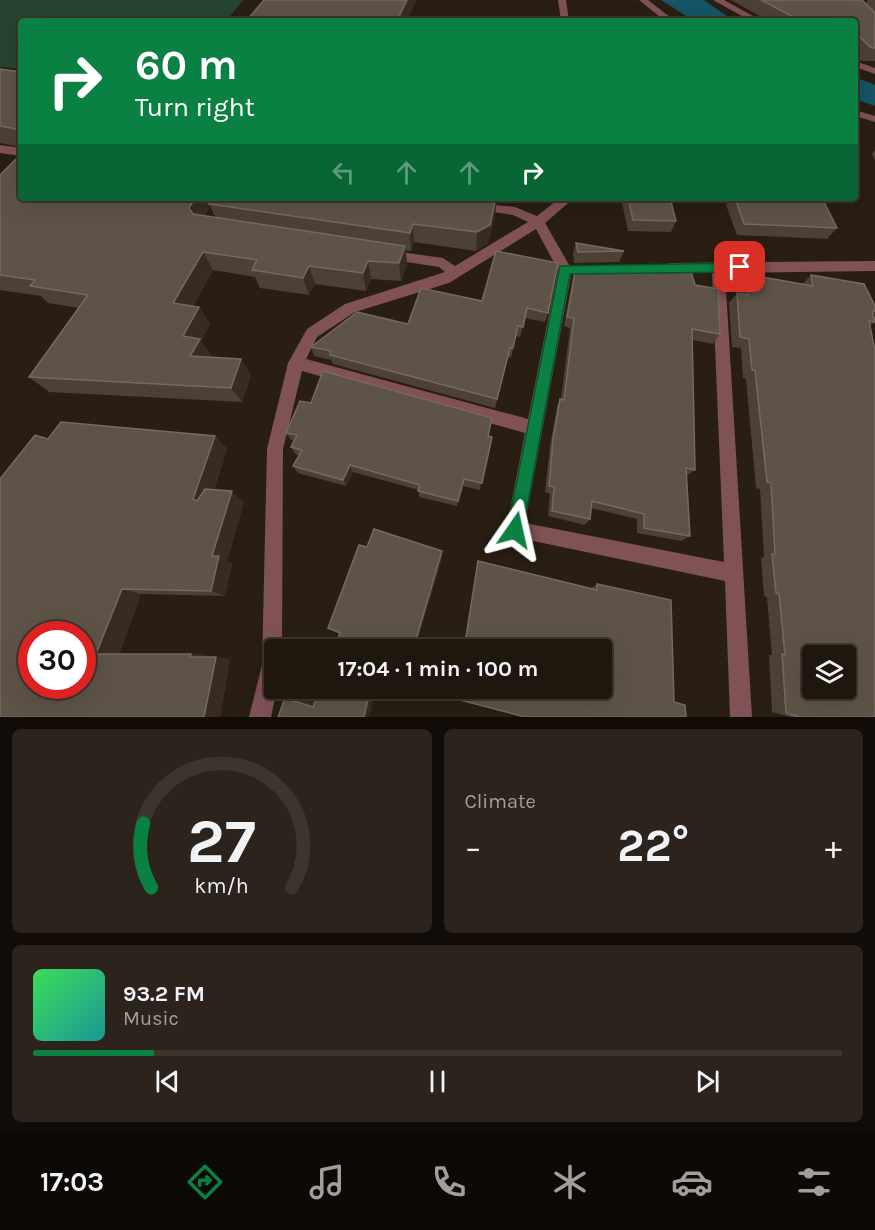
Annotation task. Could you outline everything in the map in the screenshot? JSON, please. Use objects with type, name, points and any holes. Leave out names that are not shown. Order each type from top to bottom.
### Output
[{"type":"street","points":[[562,0],[565,18]]},
{"type":"street","points":[[643,0],[667,18]]},
{"type":"street","points":[[717,0],[752,18]]},
{"type":"street","points":[[858,65],[875,71]]},
{"type":"street","points":[[858,113],[875,119]]},
{"type":"street","points":[[0,150],[18,152]]},
{"type":"street","points":[[260,717],[272,665],[275,449],[296,363],[312,333],[350,308],[444,279],[538,222],[564,201]]},
{"type":"street","points":[[462,204],[515,211],[538,222],[571,269],[534,429],[515,530],[734,573]]},
{"type":"street","points":[[372,253],[443,263],[455,273]]},
{"type":"street","points":[[659,268],[875,266]]},
{"type":"street","points":[[718,267],[741,717]]},
{"type":"street","points":[[296,363],[534,429]]},
{"type":"green space","points":[[0,0],[243,0],[228,18],[18,18],[18,69],[0,67]]},
{"type":"water","points":[[661,0],[704,0],[730,18],[689,18]]},
{"type":"water","points":[[858,78],[875,85],[875,106],[858,100]]},
{"type":"building","points":[[264,0],[407,0],[398,18],[249,18]]},
{"type":"building","points":[[761,0],[862,0],[875,13],[875,48],[870,47],[858,36],[858,18],[795,18]]},
{"type":"building","points":[[0,69],[18,72],[18,129],[0,126]]},
{"type":"building","points":[[18,157],[18,201],[193,201],[189,208],[193,214],[405,246],[399,263],[368,261],[363,273],[309,266],[303,278],[252,270],[257,260],[203,252],[173,303],[199,307],[183,336],[200,339],[190,356],[241,359],[231,388],[29,377],[88,295],[30,286],[35,280],[0,275],[0,175]]},
{"type":"building","points":[[211,201],[495,201],[490,225],[477,232],[413,224],[410,233],[209,204]]},
{"type":"building","points":[[629,201],[671,201],[676,221],[633,220]]},
{"type":"building","points":[[736,201],[824,201],[837,228],[744,224]]},
{"type":"building","points":[[576,243],[624,251],[578,252]]},
{"type":"building","points":[[496,251],[558,263],[548,313],[527,308],[523,327],[518,326],[513,348],[510,348],[497,399],[330,355],[331,351],[311,347],[357,312],[408,324],[421,288],[482,301]]},
{"type":"building","points":[[689,265],[695,285],[718,289],[720,334],[692,329],[695,470],[686,468],[690,536],[644,528],[644,514],[592,501],[590,519],[552,511],[554,487],[549,486],[553,439],[560,399],[564,400],[574,318],[567,317],[576,267]]},
{"type":"building","points":[[811,275],[864,284],[875,306],[875,311],[872,311],[875,322],[869,321],[875,351],[875,717],[799,717],[786,713],[782,654],[785,655],[779,594],[776,593],[772,554],[775,554],[771,483],[767,482],[755,370],[752,370],[749,339],[740,337],[737,293],[748,295],[747,284],[758,286],[757,276],[813,286]]},
{"type":"building","points":[[323,371],[492,418],[488,436],[492,437],[482,483],[464,479],[458,501],[418,491],[420,485],[350,465],[343,480],[293,466],[302,450],[291,447],[297,435],[286,433],[300,401],[311,403]]},
{"type":"building","points":[[61,422],[215,436],[193,499],[197,501],[205,489],[232,491],[212,556],[219,556],[211,591],[122,589],[96,654],[191,654],[190,657],[216,657],[204,717],[0,717],[0,479],[35,435],[48,439]]},
{"type":"building","points":[[374,529],[442,551],[416,639],[338,639],[340,633],[328,628],[359,545],[367,547]]},
{"type":"building","points":[[478,561],[597,590],[597,584],[671,600],[674,702],[685,705],[686,717],[525,717],[456,699],[612,699],[612,639],[466,639]]},
{"type":"building","points":[[285,699],[313,707],[316,699],[368,699],[364,717],[278,717]]},
{"type":"route","points":[[515,530],[565,270],[740,267]]}]
